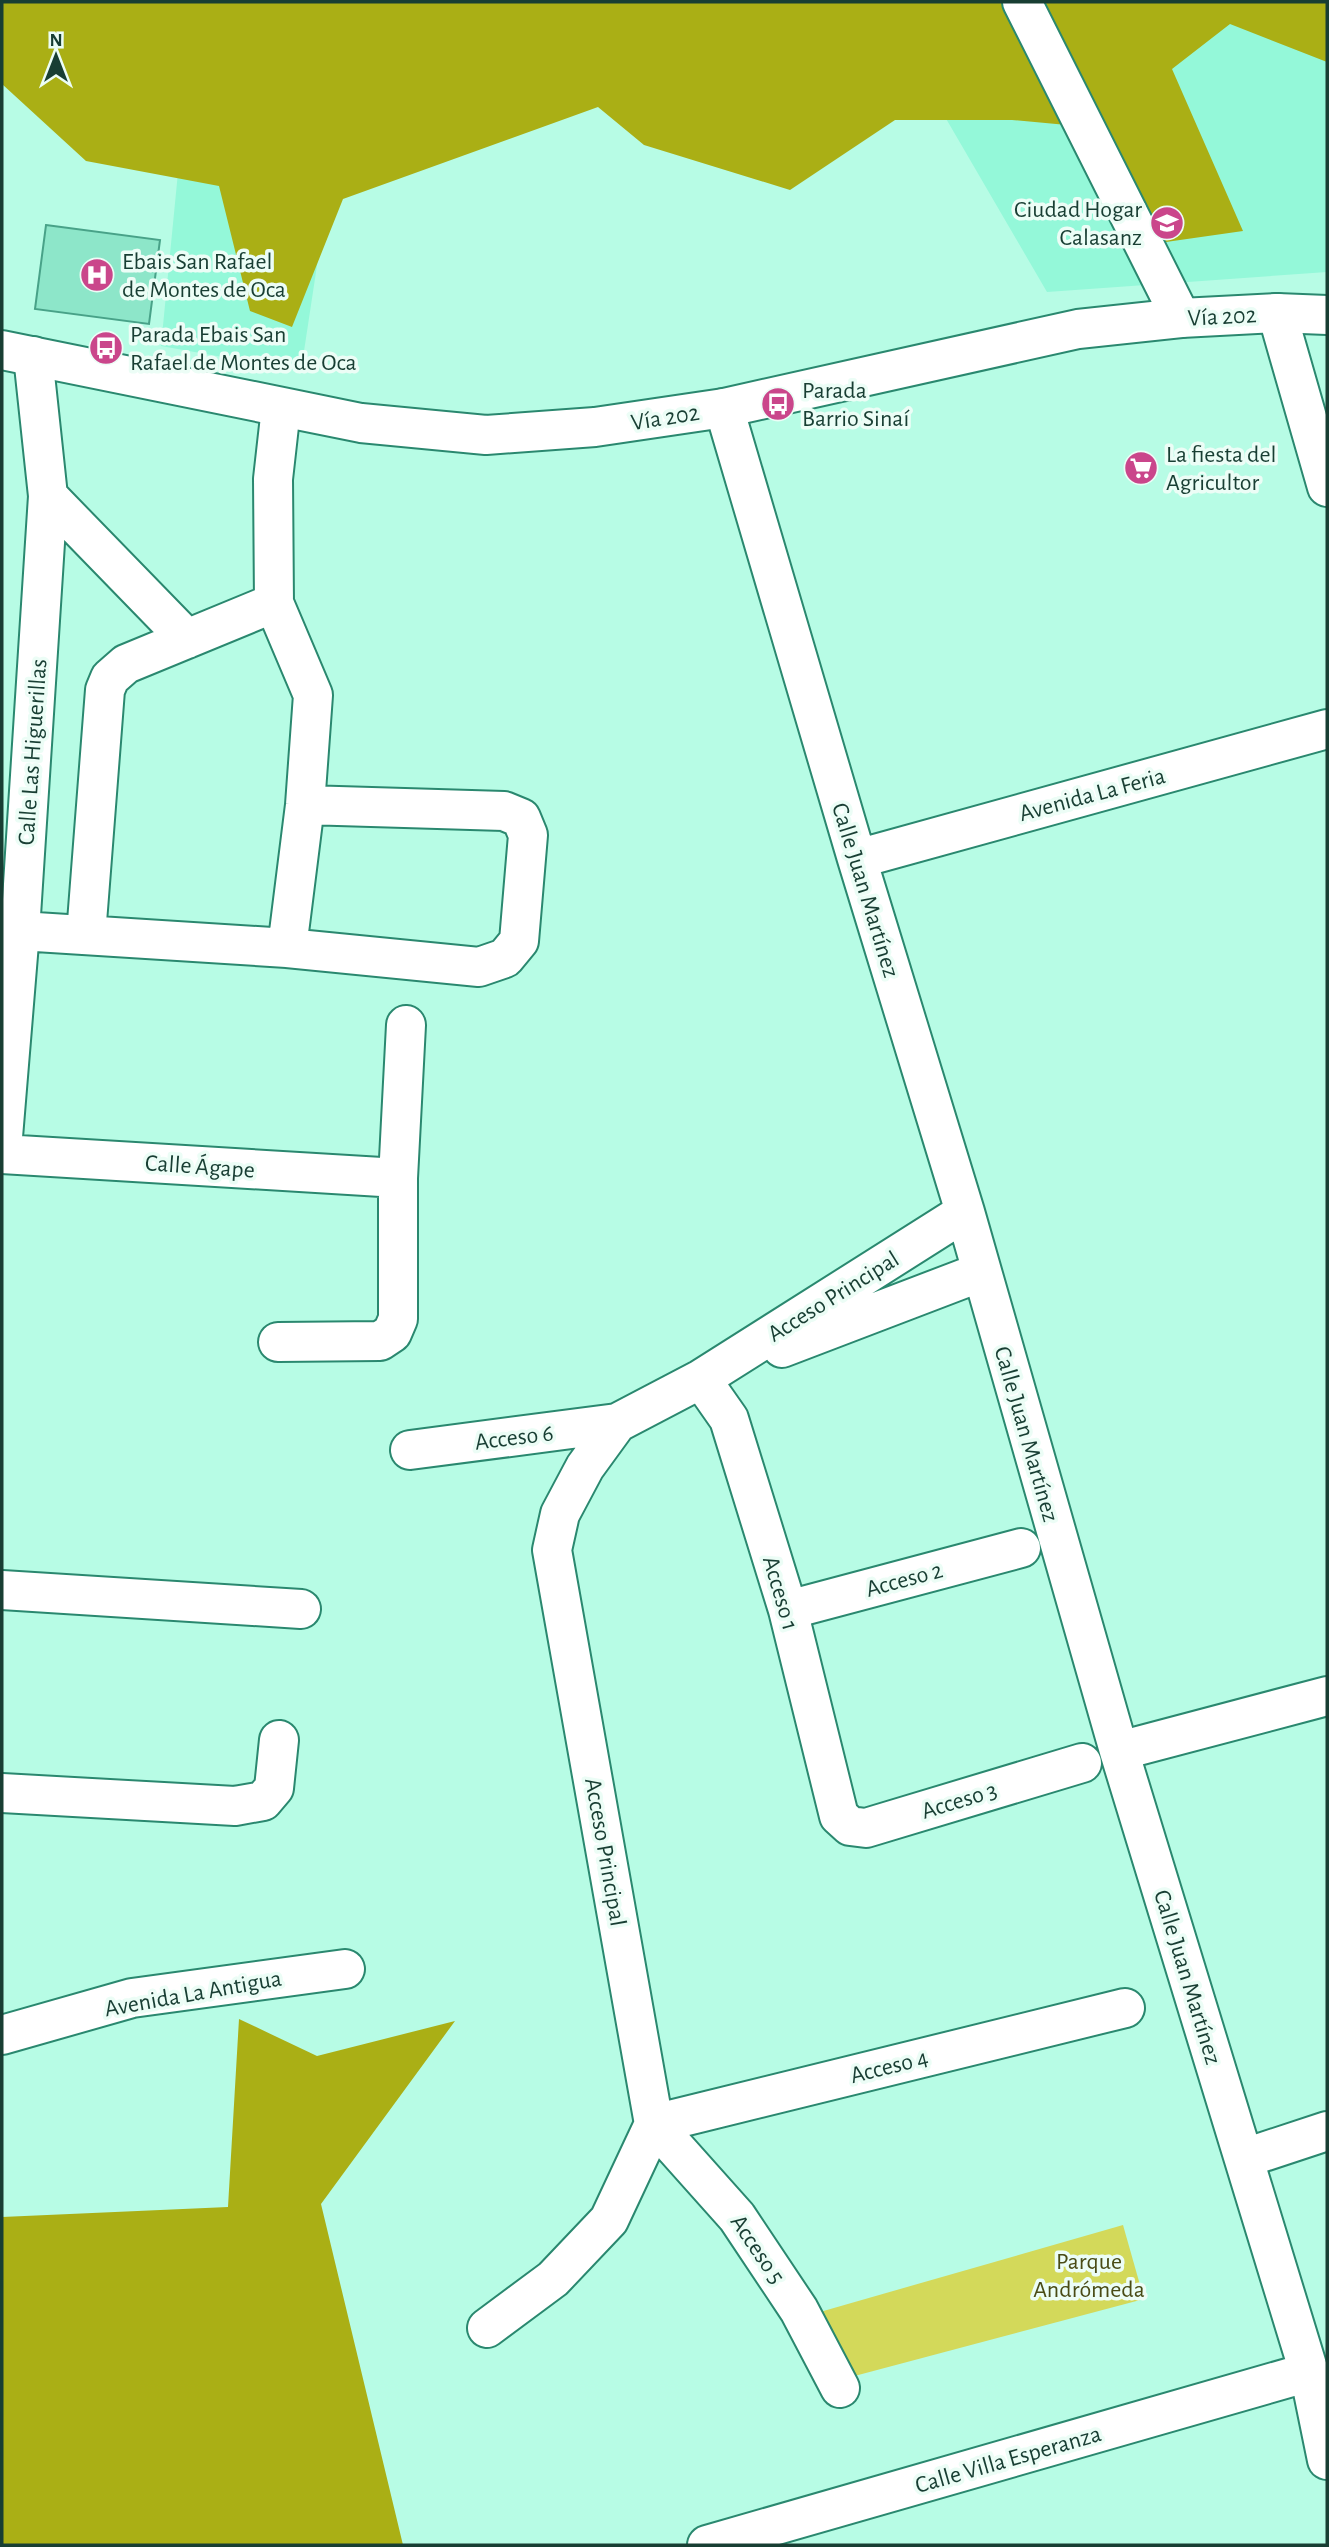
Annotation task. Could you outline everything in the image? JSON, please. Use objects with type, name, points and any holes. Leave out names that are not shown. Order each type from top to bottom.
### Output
[{"type":"street","points":[[1022,2],[1181,318]]},
{"type":"street","points":[[1277,313],[1327,487]]},
{"type":"street","name":"Vía 202","points":[[18,353],[361,423],[486,435],[595,427],[724,408],[1077,328],[1181,318],[1277,313],[1327,315]]},
{"type":"street","name":"Calle Las Higuerillas","points":[[2,1151],[20,931],[48,496],[18,353]]},
{"type":"street","points":[[281,408],[273,479],[274,603],[313,695],[305,805],[287,948]]},
{"type":"street","name":"Calle Juan Martínez","points":[[724,408],[965,1212],[1119,1751],[1309,2372],[1327,2460]]},
{"type":"street","points":[[48,496],[187,639]]},
{"type":"street","points":[[86,935],[104,690],[110,678],[126,664],[274,603]]},
{"type":"street","name":"Avenida La Feria","points":[[857,859],[1327,729]]},
{"type":"street","points":[[20,931],[287,948],[479,967],[505,958],[519,941],[528,835],[521,818],[504,811],[305,805]]},
{"type":"street","points":[[278,1342],[380,1341],[393,1333],[398,1319],[398,1178],[406,1025]]},
{"type":"street","name":"Calle Ágape","points":[[2,1151],[398,1178]]},
{"type":"street","name":"Acceso Principal","points":[[654,2124],[552,1550],[560,1514],[585,1467],[617,1423],[701,1379],[965,1212]]},
{"type":"street","name":"Acceso Principal","points":[[701,1379],[981,1272]]},
{"type":"street","name":"Acceso 1","points":[[701,1379],[729,1419],[788,1610],[838,1816]]},
{"type":"street","name":"Acceso 6","points":[[410,1450],[617,1423]]},
{"type":"street","name":"Acceso 2","points":[[788,1610],[1021,1548]]},
{"type":"street","points":[[2,1590],[301,1609]]},
{"type":"street","points":[[1119,1751],[1327,1696]]},
{"type":"street","points":[[2,1793],[235,1806],[262,1801],[274,1788],[279,1740]]},
{"type":"street","name":"Acceso 3","points":[[838,1816],[850,1826],[866,1828],[1082,1763]]},
{"type":"street","name":"Avenida La Antigua","points":[[2,2035],[132,1998],[345,1969]]},
{"type":"street","name":"Acceso 4","points":[[654,2124],[1125,2008]]},
{"type":"street","points":[[487,2328],[553,2280],[609,2220],[654,2124]]},
{"type":"street","name":"Acceso 5","points":[[654,2124],[737,2217],[799,2310],[840,2388]]},
{"type":"street","points":[[1245,2158],[1327,2131]]},
{"type":"street","name":"Calle Villa Esperanza","points":[[707,2545],[1309,2372]]},
{"type":"shaded area","name":"Ciudad Hogar Calasanz","points":[[2,2],[1327,2],[1327,272],[1047,292],[934,98],[601,86],[331,173],[301,371],[161,346],[180,152]]},
{"type":"shaded area","name":"Ciudad Hogar Calasanz","points":[[2,2],[1327,2],[1327,62],[1230,24],[1172,69],[1243,231],[1166,242],[1099,128],[1012,120],[895,120],[790,190],[644,145],[598,107],[343,199],[292,327],[250,311],[219,186],[86,161],[2,84]]},
{"type":"shaded area","points":[[239,2019],[317,2056],[455,2021],[321,2204],[403,2545],[2,2545],[2,2217],[228,2207]]},
{"type":"green space","name":"Parque Andrómeda","points":[[1123,2225],[1144,2299],[847,2378],[813,2314]]},
{"type":"building","name":"Ebais San Rafael de Montes de Oca","points":[[46,225],[160,240],[149,324],[35,309]]},
{"type":"place","name":"Ciudad Hogar Calasanz","points":[[1167,223]]},
{"type":"place","name":"Ebais San Rafael de Montes de Oca","points":[[97,275]]},
{"type":"place","name":"Parada Ebais San Rafael de Montes de Oca","points":[[106,348]]},
{"type":"place","name":"Parada Barrio Sinaí","points":[[778,404]]},
{"type":"place","name":"La fiesta del Agricultor","points":[[1141,468]]}]
